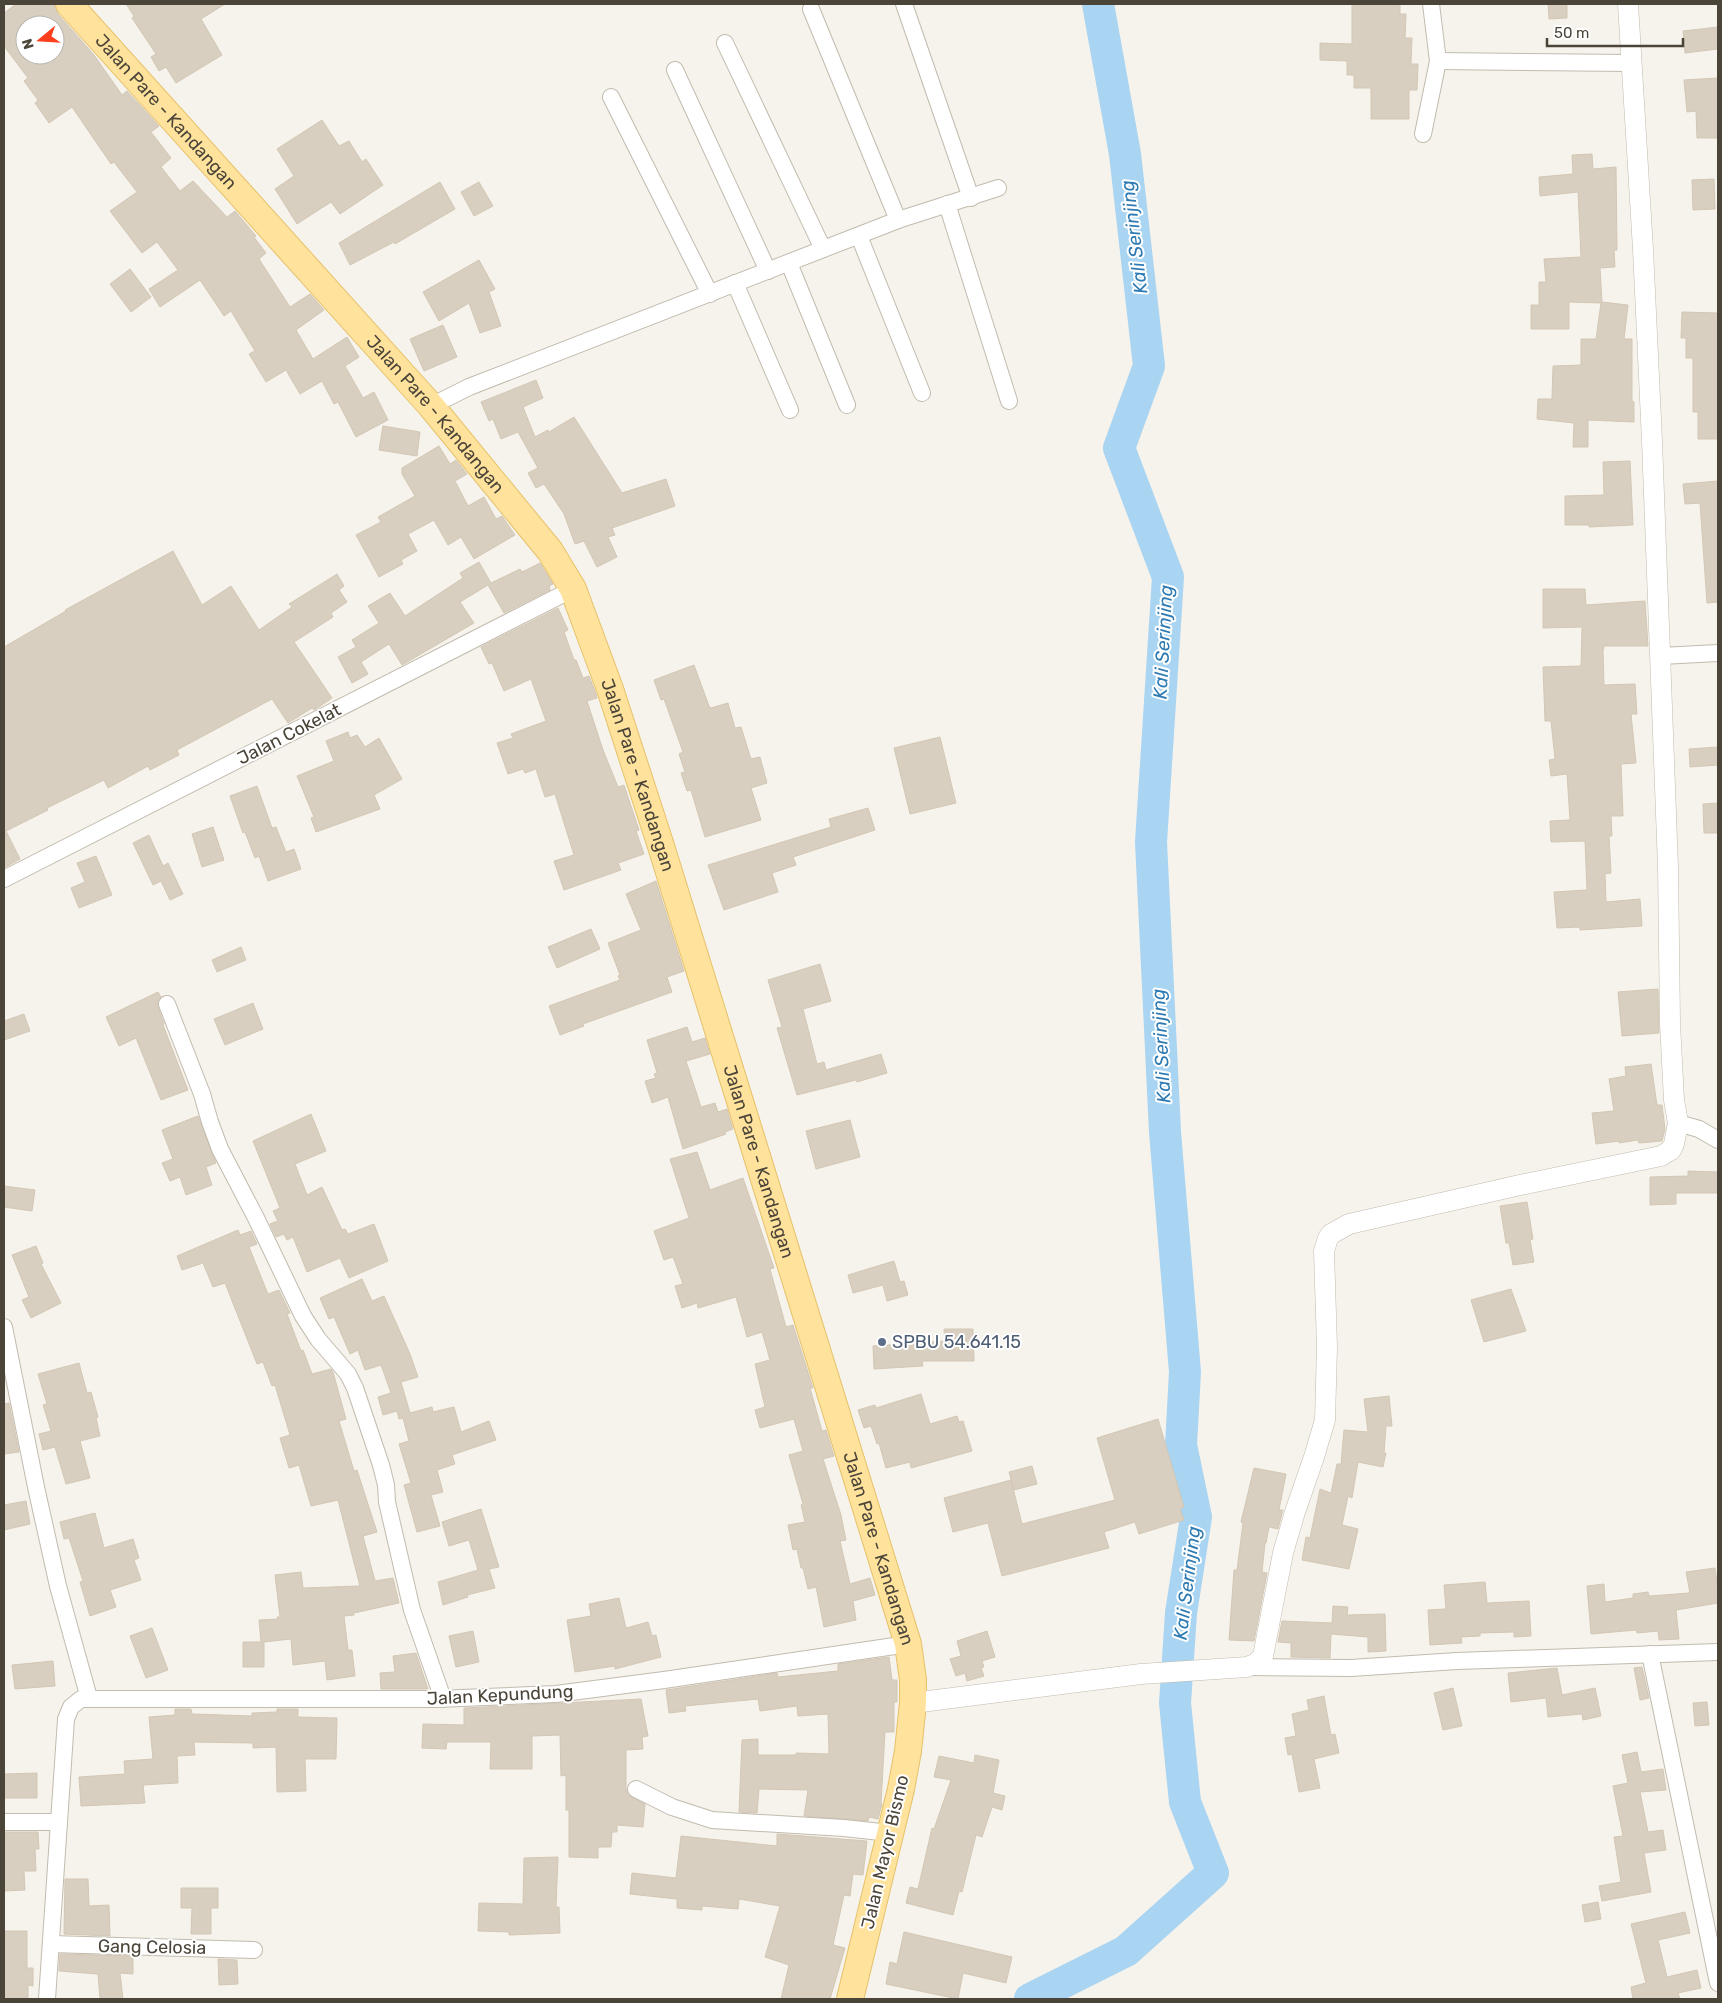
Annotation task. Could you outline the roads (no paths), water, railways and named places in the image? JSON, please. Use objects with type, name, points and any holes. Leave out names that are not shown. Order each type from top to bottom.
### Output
[{"type":"main road","name":"Jalan Pare - Kandangan","points":[[70,4],[431,406],[550,551],[573,589],[610,690],[660,843],[908,1644],[913,1703]]},
{"type":"main road","name":"Jalan Mayor Bismo","points":[[850,1999],[908,1750],[913,1703]]},
{"type":"street","points":[[904,4],[971,198]]},
{"type":"street","points":[[1423,134],[1438,61],[1431,4]]},
{"type":"street","points":[[1247,1667],[1257,1664],[1263,1656],[1283,1553],[1325,1420],[1328,1346],[1324,1252],[1328,1238],[1341,1227],[1367,1219],[1660,1156],[1670,1150],[1674,1144],[1678,1123],[1674,1100],[1670,1023],[1668,867],[1661,656],[1643,259],[1628,4]]},
{"type":"street","points":[[811,9],[898,220]]},
{"type":"street","points":[[725,43],[823,249]]},
{"type":"street","points":[[1438,61],[1632,63]]},
{"type":"street","points":[[675,70],[768,271]]},
{"type":"street","points":[[611,97],[710,294]]},
{"type":"street","points":[[431,406],[469,387],[898,220],[998,188]]},
{"type":"street","points":[[947,204],[1009,401]]},
{"type":"street","points":[[859,236],[922,393]]},
{"type":"street","points":[[790,263],[847,405]]},
{"type":"street","points":[[735,283],[790,410]]},
{"type":"street","name":"Jalan Cokelat","points":[[4,879],[573,589]]},
{"type":"street","points":[[1661,656],[1718,653]]},
{"type":"street","points":[[167,1004],[202,1094],[220,1149],[304,1316],[318,1339],[348,1374],[356,1388],[381,1464],[386,1485],[387,1502],[412,1610],[443,1699]]},
{"type":"street","points":[[1678,1123],[1699,1129],[1718,1140]]},
{"type":"street","points":[[4,1327],[58,1586],[89,1698],[81,1699],[74,1703],[66,1719],[47,1999]]},
{"type":"street","name":"Jalan Kepundung","points":[[89,1698],[443,1699],[556,1694],[908,1644]]},
{"type":"street","points":[[913,1703],[1141,1674],[1194,1670],[1247,1667],[1351,1668],[1718,1652]]},
{"type":"street","points":[[1650,1654],[1718,1983]]},
{"type":"street","points":[[636,1789],[672,1807],[712,1820],[844,1828],[890,1833]]},
{"type":"street","points":[[4,1822],[59,1822]]},
{"type":"street","name":"Gang Celosia","points":[[51,1944],[254,1950]]},
{"type":"waterway","name":"Kali Serinjing","points":[[1030,1999],[1126,1951],[1213,1873],[1185,1802],[1175,1703],[1181,1613],[1196,1517],[1181,1445],[1185,1372],[1165,1132],[1151,842],[1168,577],[1119,448],[1149,366],[1125,154],[1098,4]]},
{"type":"place","name":"SPBU 54.641.15","points":[[882,1342]]}]
